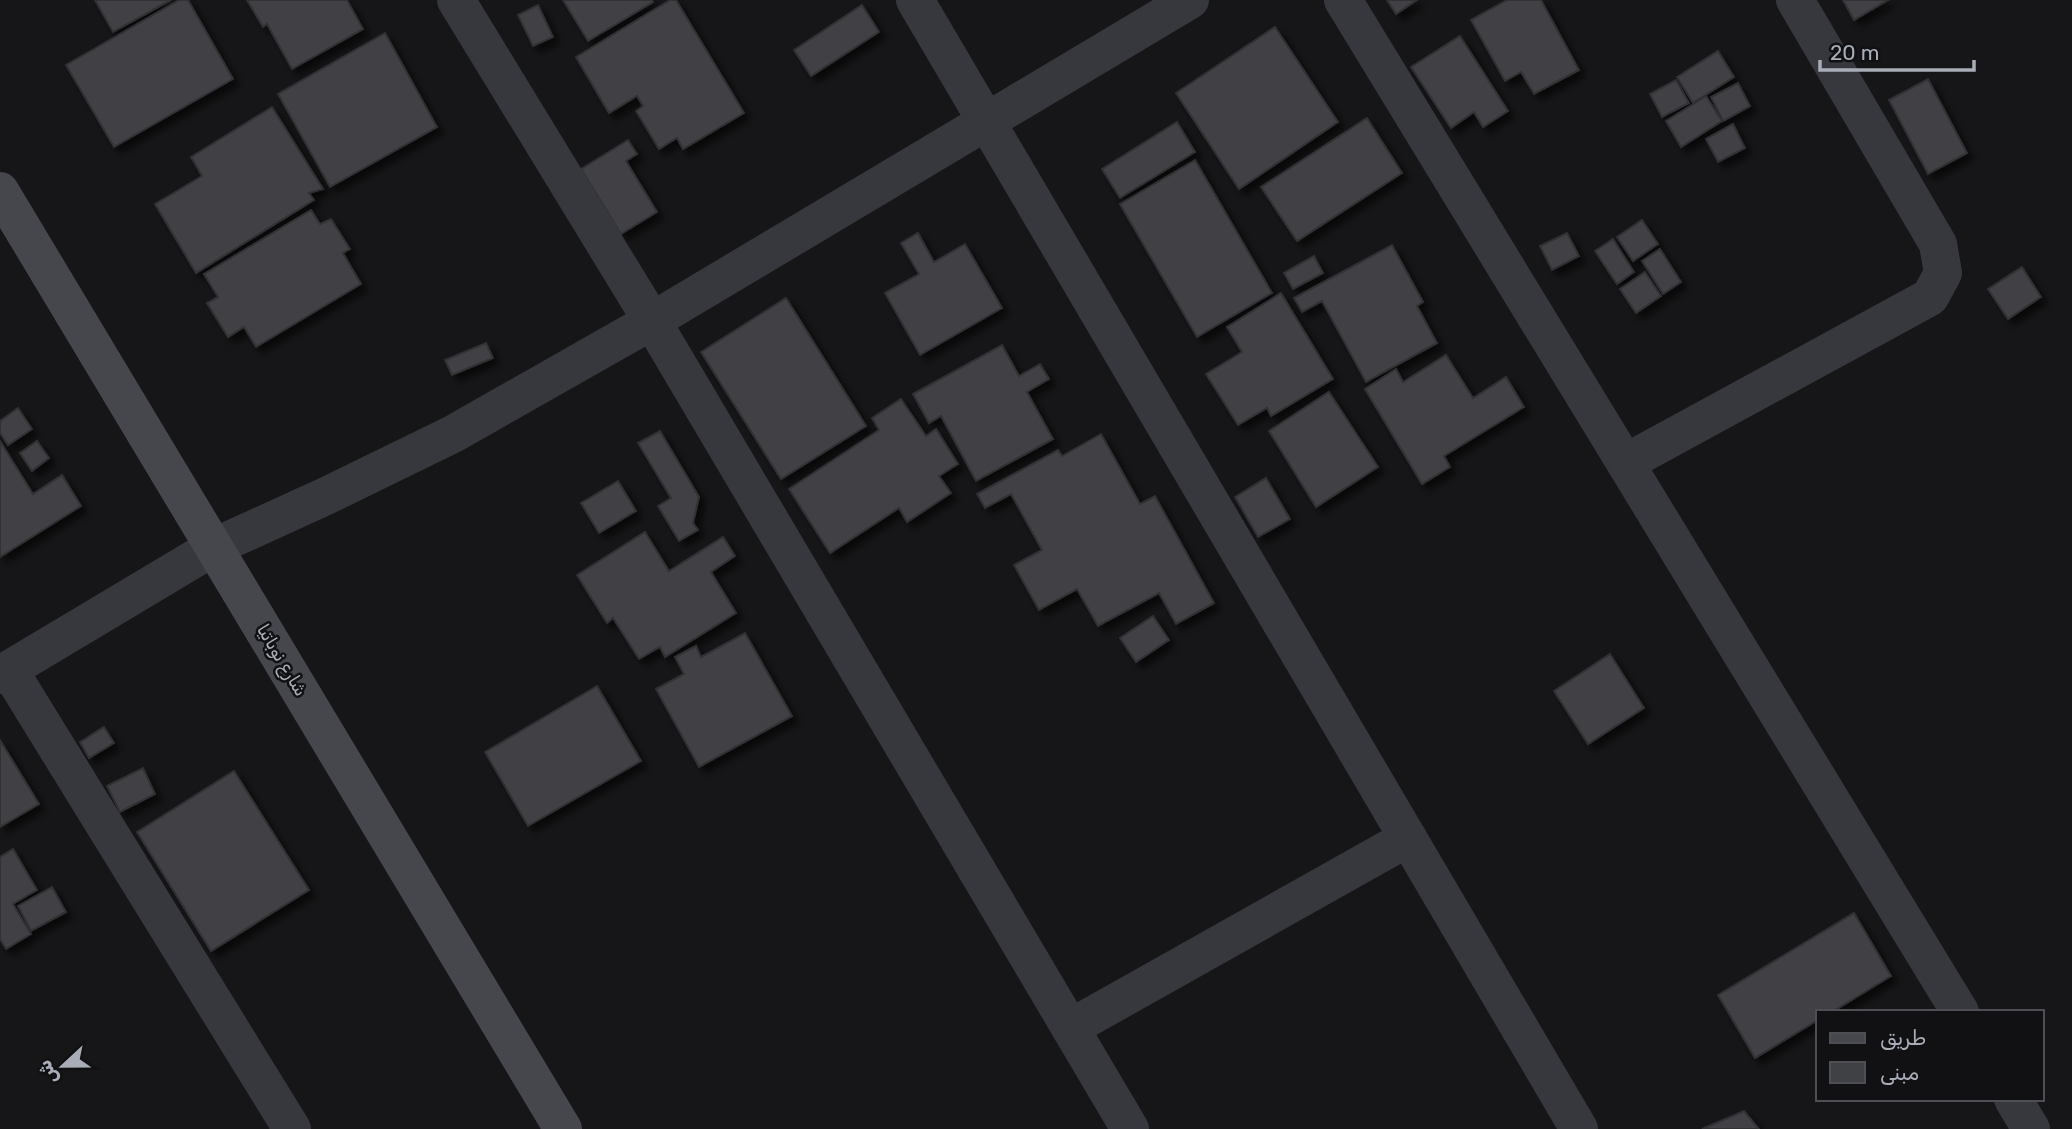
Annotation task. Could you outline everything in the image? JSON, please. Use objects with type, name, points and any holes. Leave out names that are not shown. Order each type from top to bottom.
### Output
[{"type":"street","points":[[456,0],[652,321],[1130,1129]]},
{"type":"street","points":[[915,0],[1579,1129]]},
{"type":"street","points":[[292,1129],[5,672],[214,547],[453,435],[652,321],[1191,0]]},
{"type":"street","points":[[1343,0],[1959,1010]]},
{"type":"street","points":[[1627,462],[1930,297],[1943,273],[1938,244],[1796,0]]},
{"type":"street","name":"شارع نوباتيا","points":[[0,191],[563,1129]]},
{"type":"street","points":[[1070,1028],[1408,838]]},
{"type":"street","points":[[2014,1101],[2031,1129]]},
{"type":"building","points":[[95,0],[171,0],[113,32]]},
{"type":"building","points":[[179,0],[188,0],[233,79],[114,147],[66,65]]},
{"type":"building","points":[[247,0],[347,0],[363,29],[292,69],[267,24],[263,27]]},
{"type":"building","points":[[563,0],[652,0],[653,2],[588,41]]},
{"type":"building","points":[[670,0],[676,0],[744,113],[683,149],[677,138],[659,149],[636,111],[643,106],[637,96],[609,113],[576,57]]},
{"type":"building","points":[[1387,0],[1417,0],[1396,14]]},
{"type":"building","points":[[1507,0],[1541,0],[1579,70],[1534,94],[1521,72],[1505,81],[1471,20]]},
{"type":"building","points":[[1843,0],[1888,0],[1854,20]]},
{"type":"building","points":[[538,5],[553,37],[533,46],[518,15]]},
{"type":"building","points":[[862,5],[879,32],[811,76],[794,50]]},
{"type":"building","points":[[1275,27],[1338,122],[1239,189],[1176,93]]},
{"type":"building","points":[[385,33],[437,127],[330,187],[278,94]]},
{"type":"building","points":[[1460,36],[1508,111],[1483,127],[1474,112],[1451,128],[1411,67]]},
{"type":"building","points":[[1718,51],[1734,77],[1693,103],[1677,77]]},
{"type":"building","points":[[1928,79],[1967,153],[1928,174],[1889,100]]},
{"type":"building","points":[[1676,80],[1689,103],[1662,117],[1650,94]]},
{"type":"building","points":[[1738,83],[1750,106],[1723,121],[1711,97]]},
{"type":"building","points":[[1706,96],[1722,121],[1681,147],[1666,121]]},
{"type":"building","points":[[272,107],[323,189],[309,193],[314,200],[196,273],[155,204],[202,176],[191,157]]},
{"type":"building","points":[[1367,118],[1402,173],[1297,241],[1261,187]]},
{"type":"building","points":[[1177,122],[1195,152],[1120,198],[1102,169]]},
{"type":"building","points":[[1733,124],[1745,148],[1718,162],[1706,139]]},
{"type":"building","points":[[628,140],[637,154],[626,161],[657,212],[621,234],[581,169]]},
{"type":"building","points":[[1195,160],[1272,293],[1197,337],[1120,204]]},
{"type":"building","points":[[311,210],[320,224],[331,219],[350,249],[343,253],[361,284],[256,347],[244,327],[228,337],[207,303],[218,297],[204,274]]},
{"type":"building","points":[[1642,220],[1658,244],[1633,261],[1617,237]]},
{"type":"building","points":[[918,233],[934,262],[965,244],[1002,308],[920,355],[885,293],[919,274],[901,243]]},
{"type":"building","points":[[1567,233],[1579,256],[1552,270],[1540,246]]},
{"type":"building","points":[[1613,239],[1634,272],[1617,284],[1595,251]]},
{"type":"building","points":[[1392,245],[1423,302],[1417,306],[1437,343],[1366,382],[1322,301],[1302,312],[1294,298]]},
{"type":"building","points":[[1660,249],[1681,282],[1663,294],[1642,261]]},
{"type":"building","points":[[1314,256],[1323,273],[1293,289],[1284,273]]},
{"type":"building","points":[[2022,267],[2041,297],[2008,319],[1988,289]]},
{"type":"building","points":[[1645,272],[1661,296],[1636,313],[1620,289]]},
{"type":"building","points":[[1281,293],[1333,379],[1271,416],[1267,408],[1238,425],[1206,374],[1242,352],[1227,327]]},
{"type":"building","points":[[786,298],[866,426],[781,479],[701,352]]},
{"type":"building","points":[[486,343],[493,358],[452,375],[445,360]]},
{"type":"building","points":[[1002,345],[1019,376],[1040,364],[1049,379],[1027,392],[1053,439],[976,481],[941,416],[929,423],[913,394]]},
{"type":"building","points":[[1446,355],[1473,398],[1506,377],[1524,407],[1444,456],[1450,467],[1422,484],[1365,389],[1396,369],[1403,382]]},
{"type":"building","points":[[1329,392],[1378,467],[1316,507],[1269,431]]},
{"type":"building","points":[[901,399],[926,436],[936,429],[958,464],[939,476],[951,493],[907,522],[899,508],[830,553],[789,489],[879,430],[872,418]]},
{"type":"building","points":[[18,408],[32,429],[8,445],[0,433],[0,421]]},
{"type":"building","points":[[660,431],[699,497],[693,523],[698,530],[679,541],[658,506],[671,498],[638,443]]},
{"type":"building","points":[[1101,434],[1140,504],[1155,496],[1214,603],[1176,624],[1159,593],[1098,626],[1077,589],[1039,610],[1014,565],[1042,550],[1011,494],[985,508],[977,494],[1058,450],[1062,456]]},
{"type":"building","points":[[0,441],[33,494],[62,475],[81,506],[0,557]]},
{"type":"building","points":[[37,441],[49,458],[32,471],[20,453]]},
{"type":"building","points":[[1266,478],[1290,519],[1258,537],[1235,497]]},
{"type":"building","points":[[618,481],[636,511],[599,533],[581,503]]},
{"type":"building","points":[[645,532],[669,571],[723,537],[735,556],[711,572],[736,613],[665,657],[660,647],[639,659],[613,618],[607,623],[577,575]]},
{"type":"building","points":[[1153,616],[1169,640],[1136,662],[1120,638]]},
{"type":"building","points":[[745,633],[792,716],[699,767],[656,689],[684,674],[675,657],[696,646],[701,657]]},
{"type":"building","points":[[1610,654],[1644,708],[1588,744],[1554,691]]},
{"type":"building","points":[[597,686],[641,761],[528,826],[485,752]]},
{"type":"building","points":[[104,727],[114,743],[89,758],[80,742]]},
{"type":"building","points":[[0,740],[39,804],[0,827]]},
{"type":"building","points":[[143,768],[155,794],[120,812],[107,786]]},
{"type":"building","points":[[234,771],[309,890],[211,951],[137,832]]},
{"type":"building","points":[[13,849],[37,890],[13,904],[31,934],[6,949],[0,939],[0,857]]},
{"type":"building","points":[[52,887],[66,912],[31,931],[18,906]]},
{"type":"building","points":[[1854,913],[1891,976],[1835,1010],[1816,1010],[1816,1021],[1755,1058],[1718,995]]},
{"type":"building","points":[[1744,1111],[1759,1129],[1702,1129]]}]
